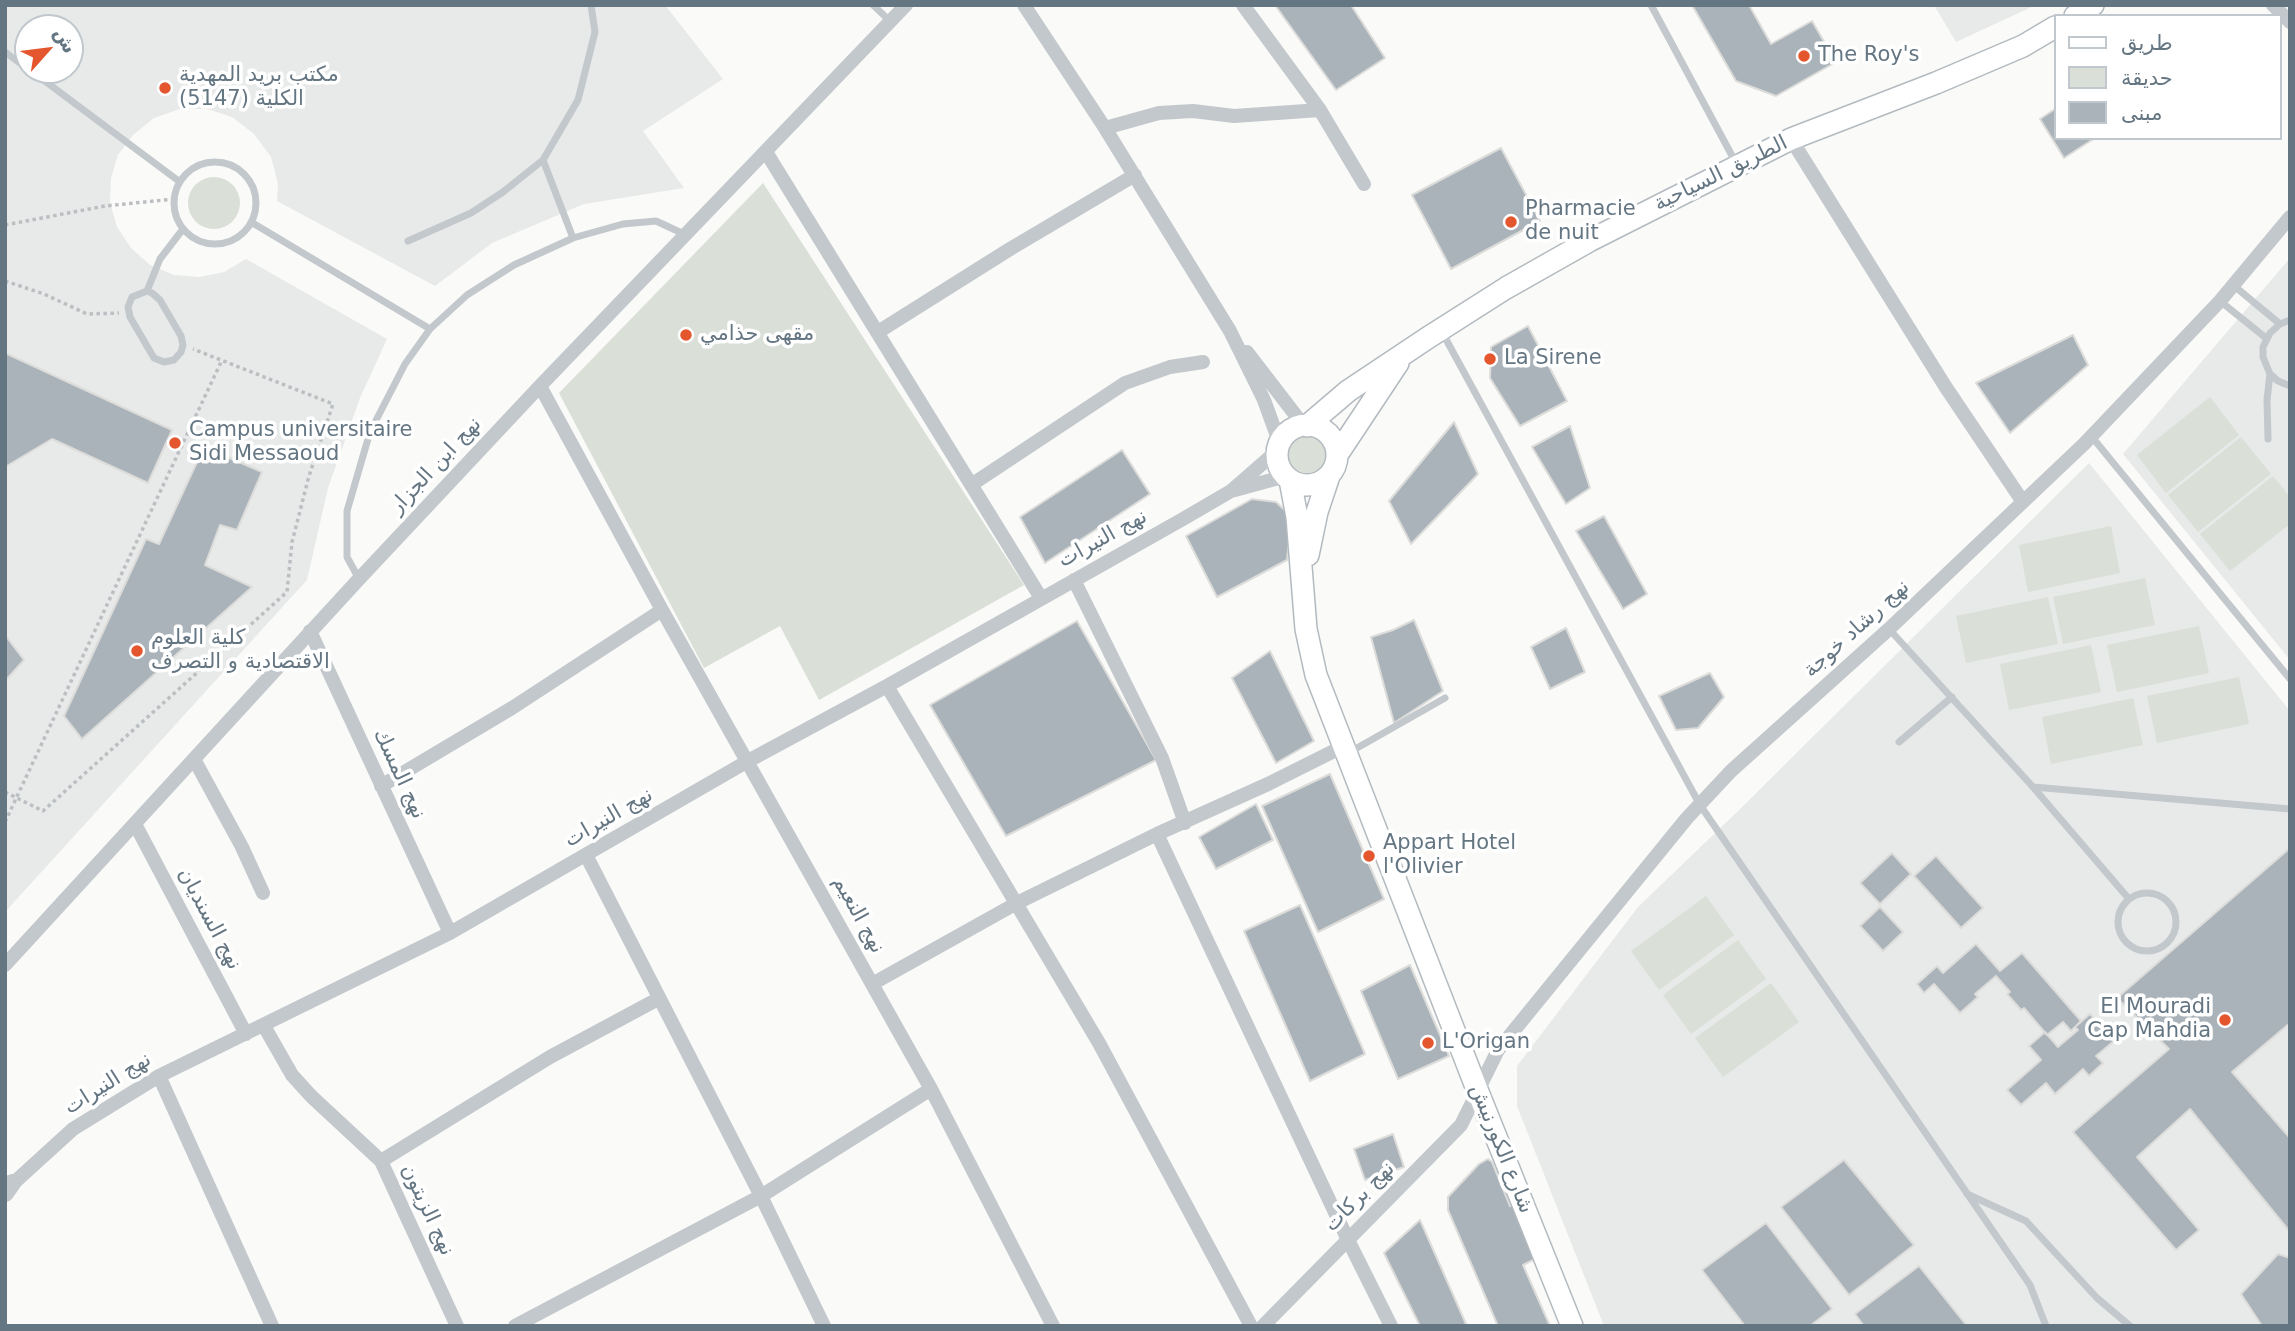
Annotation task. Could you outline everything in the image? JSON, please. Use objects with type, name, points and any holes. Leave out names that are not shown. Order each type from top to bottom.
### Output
[{"type":"main road","name":"الطريق السياحية","points":[[1306,426],[1348,391],[1440,330],[1506,288],[1589,241],[1791,139],[1936,83],[2023,46],[2054,28]]},
{"type":"main road","name":"الطريق السياحية","points":[[1337,455],[1404,354]]},
{"type":"main road","points":[[1306,426],[1315,426],[1328,434],[1336,447],[1334,470],[1314,485],[1297,484],[1288,478],[1279,464],[1279,447],[1289,432],[1306,426]]},
{"type":"main road","name":"شارع الكورنيش","points":[[1303,574],[1317,512],[1329,476]]},
{"type":"main road","name":"شارع الكورنيش","points":[[1288,478],[1297,517],[1306,629],[1316,675],[1572,1326]]},
{"type":"street","name":"نهج ابن الجزار","points":[[5,965],[310,631],[540,386],[906,5]]},
{"type":"street","points":[[1024,5],[1135,175],[1230,331],[1264,400],[1279,447],[1231,491]]},
{"type":"street","points":[[1243,5],[1320,110],[1364,184]]},
{"type":"street","points":[[2273,5],[2290,22]]},
{"type":"street","points":[[1105,128],[1159,113],[1193,111],[1234,116],[1320,110]]},
{"type":"street","points":[[1791,139],[1945,386],[2023,502]]},
{"type":"street","points":[[766,152],[1041,598]]},
{"type":"street","points":[[878,332],[1135,175]]},
{"type":"street","name":"نهج رشاد خوجة","points":[[1478,1092],[1498,1050],[1731,771],[1889,629],[2091,436],[2220,301],[2290,217]]},
{"type":"street","points":[[1230,331],[1306,426]]},
{"type":"street","points":[[971,485],[1125,383],[1170,367],[1203,362]]},
{"type":"street","name":"نهج النعيم","points":[[540,386],[662,610],[931,1089],[1053,1326]]},
{"type":"street","points":[[1231,491],[1288,478]]},
{"type":"street","name":"نهج النيرات","points":[[7,1187],[73,1129],[159,1076],[450,933],[748,761],[887,686],[1231,491]]},
{"type":"street","points":[[1074,580],[1162,758],[1185,823]]},
{"type":"street","points":[[381,786],[512,708],[662,610]]},
{"type":"street","name":"نهج المسك","points":[[310,631],[450,933]]},
{"type":"street","points":[[887,686],[1099,1044],[1251,1326]]},
{"type":"street","points":[[872,984],[1017,903],[1157,834],[1345,750]]},
{"type":"street","points":[[194,759],[237,837],[263,893]]},
{"type":"street","name":"نهج السنديان","points":[[135,824],[246,1034]]},
{"type":"street","points":[[1157,834],[1391,1326]]},
{"type":"street","points":[[586,855],[761,1196],[824,1326]]},
{"type":"street","points":[[381,1161],[550,1057],[658,999]]},
{"type":"street","name":"نهج الزيتون","points":[[264,1026],[292,1075],[381,1161],[457,1326]]},
{"type":"street","points":[[159,1076],[272,1326]]},
{"type":"street","points":[[515,1326],[761,1196],[931,1089]]},
{"type":"street","name":"نهج بركات","points":[[1263,1326],[1461,1125],[1478,1092]]},
{"type":"lane","points":[[408,241],[471,213],[543,160],[578,100],[595,32],[591,5]]},
{"type":"lane","points":[[873,5],[891,22]]},
{"type":"lane","points":[[1651,5],[1738,166]]},
{"type":"lane","points":[[49,84],[180,182]]},
{"type":"lane","points":[[543,160],[573,238]]},
{"type":"lane","points":[[220,162],[232,166],[251,184],[255,209],[251,222],[243,233],[231,241],[217,244],[190,236],[183,229],[175,212],[174,198],[180,182],[195,167],[207,163],[220,162]]},
{"type":"lane","points":[[359,579],[347,557],[347,511],[370,432],[405,364],[430,329],[467,295],[514,265],[573,238],[622,224],[656,220],[685,235]]},
{"type":"lane","points":[[251,222],[430,329]]},
{"type":"lane","points":[[147,292],[160,259],[183,229]]},
{"type":"lane","points":[[2233,285],[2280,324]]},
{"type":"lane","points":[[147,292],[160,300],[181,336],[181,352],[174,360],[164,362],[150,353],[128,312],[132,297],[147,292]]},
{"type":"lane","points":[[2220,301],[2266,338]]},
{"type":"lane","points":[[2290,320],[2280,324],[2266,338],[2263,357],[2270,374],[2290,386]]},
{"type":"lane","points":[[1440,330],[1700,805],[2030,1285],[2046,1326]]},
{"type":"lane","points":[[2269,439],[2267,400],[2270,374]]},
{"type":"lane","points":[[2091,436],[2290,679]]},
{"type":"lane","points":[[1889,629],[2033,787],[2129,899]]},
{"type":"lane","points":[[1899,742],[1952,697]]},
{"type":"lane","points":[[1345,750],[1445,698]]},
{"type":"lane","points":[[2033,787],[2290,808]]},
{"type":"lane","points":[[2148,892],[2167,900],[2176,917],[2173,937],[2166,945],[2147,952],[2130,946],[2124,940],[2118,923],[2123,905],[2129,899],[2148,892]]},
{"type":"lane","points":[[1966,1194],[2026,1221],[2097,1298],[2130,1326]]},
{"type":"path","points":[[5,225],[105,206],[174,198]]},
{"type":"path","points":[[5,281],[44,294],[87,314],[128,312]]},
{"type":"path","points":[[5,792],[43,811],[287,592],[292,542],[309,476],[333,404],[183,345]]},
{"type":"path","points":[[5,822],[222,360]]},
{"type":"shaded area","name":"Campus universitaire Sidi Messaoud","points":[[5,5],[665,5],[723,79],[643,131],[684,188],[584,204],[492,243],[435,286],[277,201],[278,184],[271,157],[254,134],[232,117],[207,109],[180,109],[154,118],[133,135],[118,155],[111,178],[110,203],[117,227],[131,248],[150,265],[174,275],[199,277],[224,272],[246,259],[387,339],[360,398],[328,488],[307,580],[5,912]]},
{"type":"shaded area","points":[[1934,5],[2036,5],[1956,42]]},
{"type":"shaded area","points":[[2290,258],[2290,660],[2123,454]]},
{"type":"shaded area","points":[[2089,463],[2290,711],[2290,1326],[1604,1326],[1517,1106],[1517,1066],[1638,907]]},
{"type":"green space","points":[[214,177],[224,179],[232,185],[238,193],[238,213],[232,221],[224,227],[214,229],[204,227],[196,221],[190,213],[188,203],[190,193],[196,185],[204,179]]},
{"type":"green space","points":[[763,183],[1024,585],[819,700],[780,626],[704,668],[559,393]]},
{"type":"green space","points":[[2210,397],[2239,435],[2166,493],[2137,455]]},
{"type":"green space","points":[[1307,435],[1321,440],[1326,454],[1321,468],[1307,473],[1293,468],[1288,454],[1293,440]]},
{"type":"green space","points":[[2241,437],[2271,474],[2198,532],[2168,495]]},
{"type":"green space","points":[[2273,476],[2290,497],[2290,524],[2230,571],[2200,534]]},
{"type":"green space","points":[[2111,526],[2120,573],[2028,592],[2019,545]]},
{"type":"green space","points":[[2145,578],[2155,625],[2063,644],[2053,597]]},
{"type":"green space","points":[[2048,597],[2058,644],[1966,663],[1956,616]]},
{"type":"green space","points":[[2199,626],[2209,673],[2117,692],[2107,645]]},
{"type":"green space","points":[[2091,645],[2101,692],[2009,710],[2000,664]]},
{"type":"green space","points":[[2239,677],[2249,724],[2157,743],[2147,696]]},
{"type":"green space","points":[[2133,698],[2143,745],[2051,764],[2042,717]]},
{"type":"green space","points":[[1706,896],[1734,935],[1659,990],[1631,951]]},
{"type":"green space","points":[[1738,940],[1766,979],[1691,1034],[1663,995]]},
{"type":"green space","points":[[1771,983],[1799,1022],[1723,1077],[1695,1038]]},
{"type":"building","points":[[1275,5],[1351,5],[1385,58],[1336,90]]},
{"type":"building","points":[[1692,5],[1749,5],[1771,44],[1812,21],[1836,62],[1776,96],[1736,81]]},
{"type":"building","points":[[2054,110],[2054,140],[2092,140],[2064,158],[2040,119]]},
{"type":"building","points":[[1501,148],[1540,221],[1451,269],[1412,195]]},
{"type":"building","points":[[1528,326],[1567,401],[1520,426],[1490,378],[1491,347]]},
{"type":"building","points":[[2073,335],[2088,365],[2010,433],[1976,383]]},
{"type":"building","points":[[5,353],[172,430],[148,483],[52,439],[5,467]]},
{"type":"building","points":[[1454,422],[1478,474],[1411,544],[1389,501]]},
{"type":"building","points":[[1570,426],[1590,488],[1566,504],[1532,447]]},
{"type":"building","name":"كلية العلوم الاقتصادية و التصرف","points":[[204,447],[262,472],[237,530],[220,525],[205,565],[252,587],[82,739],[64,716],[146,539],[159,544]]},
{"type":"building","points":[[1122,450],[1150,494],[1045,563],[1020,517]]},
{"type":"building","points":[[1252,499],[1276,502],[1291,516],[1287,560],[1217,597],[1186,536]]},
{"type":"building","points":[[1604,516],[1647,594],[1623,609],[1576,531]]},
{"type":"building","points":[[1414,620],[1443,691],[1394,723],[1371,637]]},
{"type":"building","points":[[1077,621],[1156,760],[1006,836],[930,705]]},
{"type":"building","points":[[1566,628],[1585,672],[1550,689],[1531,647]]},
{"type":"building","points":[[5,635],[24,660],[5,681]]},
{"type":"building","points":[[1270,651],[1314,741],[1276,763],[1232,678]]},
{"type":"building","points":[[1710,673],[1724,697],[1698,728],[1676,730],[1659,696]]},
{"type":"building","points":[[1330,774],[1384,899],[1318,932],[1262,806]]},
{"type":"building","points":[[1256,804],[1273,840],[1216,869],[1199,837]]},
{"type":"building","points":[[2290,848],[2290,1023],[2232,1072],[2290,1138],[2290,1232],[2190,1109],[2137,1157],[2199,1230],[2176,1250],[2073,1132],[2169,1049],[2117,998]]},
{"type":"building","points":[[1892,853],[1911,874],[1880,904],[1860,883]]},
{"type":"building","points":[[1936,856],[1983,908],[1961,928],[1914,876]]},
{"type":"building","points":[[1300,905],[1365,1054],[1310,1081],[1244,931]]},
{"type":"building","points":[[1880,907],[1903,932],[1883,951],[1860,926]]},
{"type":"building","points":[[1976,944],[2000,971],[2022,953],[2081,1021],[2071,1031],[2063,1022],[2047,1035],[2024,1008],[2021,1010],[2007,994],[2010,992],[1996,976],[1975,994],[1978,997],[1960,1013],[1934,984],[1924,993],[1917,984],[1937,966],[1943,973]]},
{"type":"building","points":[[1410,965],[1449,1056],[1398,1079],[1361,991]]},
{"type":"building","points":[[2090,1014],[2114,1041],[2096,1056],[2103,1063],[2089,1076],[2083,1069],[2055,1094],[2046,1083],[2021,1105],[2007,1090],[2041,1060],[2029,1046],[2045,1032],[2058,1047],[2078,1030],[2075,1027]]},
{"type":"building","points":[[1393,1134],[1404,1167],[1365,1180],[1354,1149]]},
{"type":"building","points":[[1488,1159],[1492,1162],[1510,1206],[1517,1205],[1535,1259],[1523,1265],[1550,1326],[1498,1326],[1448,1210],[1448,1197],[1479,1164]]},
{"type":"building","points":[[1844,1160],[1914,1245],[1849,1295],[1781,1207]]},
{"type":"building","points":[[1420,1220],[1466,1324],[1420,1326],[1384,1253]]},
{"type":"building","points":[[1766,1223],[1832,1309],[1810,1326],[1745,1326],[1702,1270]]},
{"type":"building","points":[[2278,1254],[2290,1258],[2290,1326],[2262,1326],[2241,1294]]},
{"type":"building","points":[[1919,1266],[1967,1326],[1864,1326],[1855,1314]]},
{"type":"place","name":"The Roy's","points":[[1804,56]]},
{"type":"place","name":"مكتب بريد المهدية الكلية (5147)","points":[[165,88]]},
{"type":"place","name":"Pharmacie de nuit","points":[[1511,222]]},
{"type":"place","name":"مقهى حذامي","points":[[686,335]]},
{"type":"place","name":"La Sirene","points":[[1490,359]]},
{"type":"place","name":"Campus universitaire Sidi Messaoud","points":[[175,443]]},
{"type":"place","name":"كلية العلوم الاقتصادية و التصرف","points":[[137,651]]},
{"type":"place","name":"Appart Hotel l'Olivier","points":[[1369,856]]},
{"type":"place","name":"El Mouradi Cap Mahdia","points":[[2225,1020]]},
{"type":"place","name":"L'Origan","points":[[1428,1043]]}]
